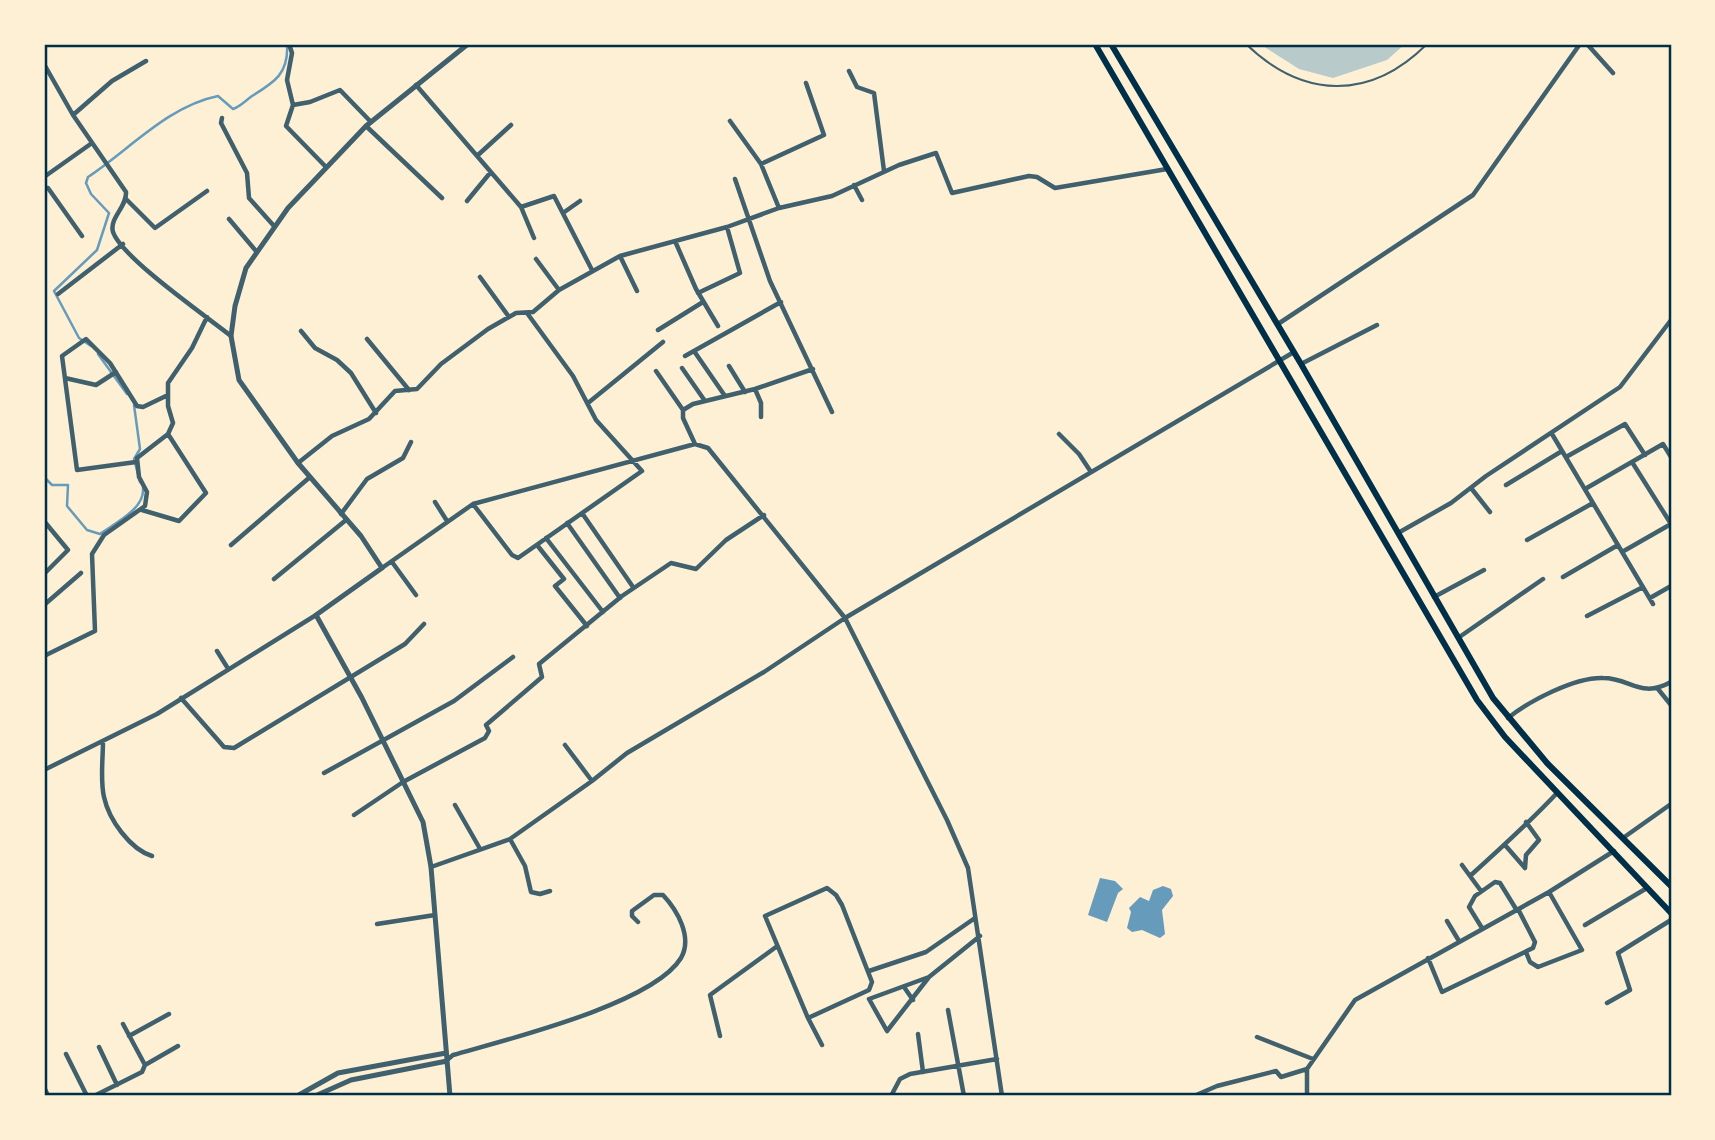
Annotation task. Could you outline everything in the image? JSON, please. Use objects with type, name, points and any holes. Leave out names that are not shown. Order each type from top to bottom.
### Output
[{"type":"main road","points":[[1095,44],[1470,686],[1505,737],[1671,913]]},
{"type":"main road","points":[[1111,44],[1278,324],[1483,681],[1508,718],[1560,776],[1671,886]]},
{"type":"main road","points":[[1150,138],[1163,132]]},
{"type":"main road","points":[[1223,262],[1235,256]]},
{"type":"main road","points":[[1353,484],[1365,478]]},
{"type":"main road","points":[[1392,551],[1404,545]]},
{"type":"main road","points":[[1470,686],[1483,681]]},
{"type":"main road","points":[[1548,783],[1560,776]]},
{"type":"street","points":[[289,44],[292,54],[287,80],[293,105],[286,126],[326,167]]},
{"type":"street","points":[[382,568],[346,520],[298,464],[239,380],[231,336],[241,281],[256,251],[274,226],[326,167],[369,124],[468,44]]},
{"type":"street","points":[[1278,324],[1474,195],[1580,44]]},
{"type":"street","points":[[1587,44],[1613,73]]},
{"type":"street","points":[[73,115],[112,81],[146,61]]},
{"type":"street","points":[[44,64],[73,115],[126,192],[127,199],[155,228],[207,191]]},
{"type":"street","points":[[849,71],[857,87],[874,93],[884,171]]},
{"type":"street","points":[[761,164],[824,135],[806,83]]},
{"type":"street","points":[[416,84],[521,207],[521,214],[534,238]]},
{"type":"street","points":[[293,105],[310,102],[340,90],[369,124],[442,198]]},
{"type":"street","points":[[222,118],[221,123],[247,173],[249,198],[274,226]]},
{"type":"street","points":[[730,121],[761,164],[779,208]]},
{"type":"street","points":[[478,155],[511,125]]},
{"type":"street","points":[[44,177],[92,143]]},
{"type":"street","points":[[298,464],[331,436],[360,425],[376,413],[395,391],[410,390],[424,384],[440,364],[509,317],[527,313],[592,270],[620,257],[727,227],[779,208],[812,202],[884,171],[936,153],[952,193],[1029,176],[1037,177],[1052,188],[1062,188],[1168,168]]},
{"type":"street","points":[[467,201],[490,173]]},
{"type":"street","points":[[735,179],[751,219],[769,281],[832,412]]},
{"type":"street","points":[[854,185],[862,200]]},
{"type":"street","points":[[44,188],[48,188],[82,236]]},
{"type":"street","points":[[521,207],[552,195],[592,270]]},
{"type":"street","points":[[127,199],[113,223],[114,234],[141,265],[231,336]]},
{"type":"street","points":[[563,213],[580,201]]},
{"type":"street","points":[[812,202],[814,211]]},
{"type":"street","points":[[229,219],[256,251]]},
{"type":"street","points":[[698,293],[740,273],[727,227]]},
{"type":"street","points":[[675,241],[698,293],[718,326]]},
{"type":"street","points":[[58,294],[123,244]]},
{"type":"street","points":[[620,257],[637,291]]},
{"type":"street","points":[[536,259],[559,290]]},
{"type":"street","points":[[480,277],[509,317]]},
{"type":"street","points":[[659,330],[703,302]]},
{"type":"street","points":[[685,356],[781,302]]},
{"type":"street","points":[[472,504],[515,558],[642,471],[596,420],[588,403],[527,313]]},
{"type":"street","points":[[44,656],[95,631],[92,554],[104,535],[142,510],[147,492],[134,463],[139,454],[168,434],[173,423],[168,395],[171,375],[192,348],[207,317]]},
{"type":"street","points":[[1397,533],[1443,509],[1626,382],[1671,320]]},
{"type":"street","points":[[1301,364],[1377,325]]},
{"type":"street","points":[[301,331],[315,348],[337,359],[351,373],[376,413]]},
{"type":"street","points":[[367,339],[410,390]]},
{"type":"street","points":[[134,463],[77,470],[62,356],[81,341],[101,353],[139,407],[168,395]]},
{"type":"street","points":[[588,403],[663,341]]},
{"type":"street","points":[[694,351],[725,396]]},
{"type":"street","points":[[431,867],[510,839],[593,781],[626,753],[764,672],[845,618],[1294,352]]},
{"type":"street","points":[[729,366],[745,392]]},
{"type":"street","points":[[682,368],[705,401]]},
{"type":"street","points":[[683,410],[813,369]]},
{"type":"street","points":[[656,371],[683,410],[683,418],[695,444]]},
{"type":"street","points":[[65,378],[91,385],[100,383],[114,373]]},
{"type":"street","points":[[755,389],[761,403],[761,417]]},
{"type":"street","points":[[1566,457],[1625,424],[1646,454]]},
{"type":"street","points":[[142,510],[180,521],[205,493],[168,434]]},
{"type":"street","points":[[1059,434],[1079,454],[1091,472]]},
{"type":"street","points":[[1552,434],[1653,604]]},
{"type":"street","points":[[341,514],[367,478],[403,458],[411,442]]},
{"type":"street","points":[[44,770],[181,698],[316,615],[472,504],[695,444],[708,448],[845,618],[963,856],[979,936],[1002,1096]]},
{"type":"street","points":[[1585,489],[1663,444],[1671,457]]},
{"type":"street","points":[[1506,485],[1562,451]]},
{"type":"street","points":[[1622,552],[1671,524],[1632,462]]},
{"type":"street","points":[[231,545],[310,477]]},
{"type":"street","points":[[1471,488],[1490,512]]},
{"type":"street","points":[[435,502],[447,521]]},
{"type":"street","points":[[1527,540],[1593,503]]},
{"type":"street","points":[[582,513],[634,587]]},
{"type":"street","points":[[354,815],[403,782],[485,738],[489,731],[486,724],[542,677],[539,664],[634,587],[671,563],[690,569],[701,567],[726,540],[764,515]]},
{"type":"street","points":[[274,579],[346,520]]},
{"type":"street","points":[[44,521],[68,550],[44,574]]},
{"type":"street","points":[[567,523],[620,598]]},
{"type":"street","points":[[546,538],[603,612]]},
{"type":"street","points":[[537,545],[564,579],[555,586],[587,626]]},
{"type":"street","points":[[1563,577],[1618,545]]},
{"type":"street","points":[[392,562],[416,595]]},
{"type":"street","points":[[1434,597],[1484,570]]},
{"type":"street","points":[[44,606],[81,573]]},
{"type":"street","points":[[1458,638],[1543,579]]},
{"type":"street","points":[[1650,598],[1671,586]]},
{"type":"street","points":[[1587,615],[1643,587]]},
{"type":"street","points":[[316,615],[423,822],[431,867],[449,1054],[447,1061],[450,1096]]},
{"type":"street","points":[[181,698],[224,747],[230,749],[405,645],[424,624]]},
{"type":"street","points":[[217,651],[228,667]]},
{"type":"street","points":[[324,773],[384,742],[468,692],[513,657]]},
{"type":"street","points":[[1508,718],[1539,698],[1590,679],[1606,678],[1637,688],[1658,689],[1671,682]]},
{"type":"street","points":[[1658,689],[1671,705]]},
{"type":"street","points":[[103,740],[103,792],[107,806],[134,847],[152,856]]},
{"type":"street","points":[[565,745],[593,781]]},
{"type":"street","points":[[1470,876],[1558,792]]},
{"type":"street","points":[[1623,838],[1671,804]]},
{"type":"street","points":[[455,805],[479,848]]},
{"type":"street","points":[[1505,845],[1525,868],[1526,855],[1539,840],[1526,822]]},
{"type":"street","points":[[510,839],[525,866],[531,892],[535,894],[550,891]]},
{"type":"street","points":[[1307,1096],[1307,1069],[1353,1003],[1428,958],[1549,892],[1615,851]]},
{"type":"street","points":[[1462,866],[1481,891]]},
{"type":"street","points":[[1428,958],[1442,992],[1534,948],[1535,942],[1500,883],[1495,882],[1481,891],[1469,908],[1482,928]]},
{"type":"street","points":[[1585,925],[1648,887]]},
{"type":"street","points":[[808,1018],[869,990],[872,982],[842,905],[836,895],[827,888],[765,914],[776,947],[808,1018],[822,1045]]},
{"type":"street","points":[[1526,952],[1530,962],[1538,967],[1582,950],[1549,892]]},
{"type":"street","points":[[297,1096],[338,1073],[449,1054],[562,1024],[662,978],[680,960],[685,950],[683,929],[676,908],[663,895],[654,895],[632,911],[632,916],[638,922]]},
{"type":"street","points":[[377,923],[435,915]]},
{"type":"street","points":[[869,971],[902,963],[926,952],[975,918]]},
{"type":"street","points":[[1607,1003],[1630,990],[1618,953],[1671,920]]},
{"type":"street","points":[[1447,921],[1459,942]]},
{"type":"street","points":[[929,977],[869,999],[887,1031],[929,977],[979,936]]},
{"type":"street","points":[[720,1036],[710,995],[776,947]]},
{"type":"street","points":[[904,987],[913,1000]]},
{"type":"street","points":[[948,1010],[964,1096]]},
{"type":"street","points":[[129,1036],[169,1014]]},
{"type":"street","points":[[123,1024],[145,1065]]},
{"type":"street","points":[[918,1034],[923,1072]]},
{"type":"street","points":[[1258,1037],[1313,1059]]},
{"type":"street","points":[[94,1096],[142,1072],[145,1065],[178,1046]]},
{"type":"street","points":[[99,1047],[117,1085]]},
{"type":"street","points":[[66,1054],[87,1096]]},
{"type":"street","points":[[891,1096],[900,1079],[923,1072],[997,1059]]},
{"type":"street","points":[[315,1096],[351,1080],[447,1061]]},
{"type":"street","points":[[1194,1096],[1217,1086],[1276,1070],[1282,1077],[1307,1069]]},
{"type":"street","points":[[44,1087],[48,1096]]},
{"type":"lane","points":[[1246,44],[1284,72],[1303,81],[1333,88],[1372,79],[1395,69],[1427,44]]},
{"type":"shaded area","points":[[1260,44],[1405,44],[1387,60],[1333,78],[1299,69]]},
{"type":"water","points":[[1100,878],[1115,881],[1123,889],[1118,893],[1107,922],[1088,915]]},
{"type":"water","points":[[1163,886],[1171,889],[1173,896],[1162,910],[1165,934],[1160,938],[1142,930],[1132,932],[1127,928],[1131,912],[1129,908],[1140,897],[1149,901],[1153,890]]},
{"type":"waterway","points":[[91,346],[79,338],[54,291],[97,250],[109,213],[91,194],[86,183],[88,177],[182,109],[218,96],[233,109],[241,105],[279,76],[286,62],[287,44]]},
{"type":"waterway","points":[[98,354],[127,394]]},
{"type":"waterway","points":[[134,405],[140,449],[134,459],[140,482]]},
{"type":"waterway","points":[[44,477],[52,485],[68,485],[67,506],[87,530],[100,534],[134,509],[142,496],[143,488]]}]
